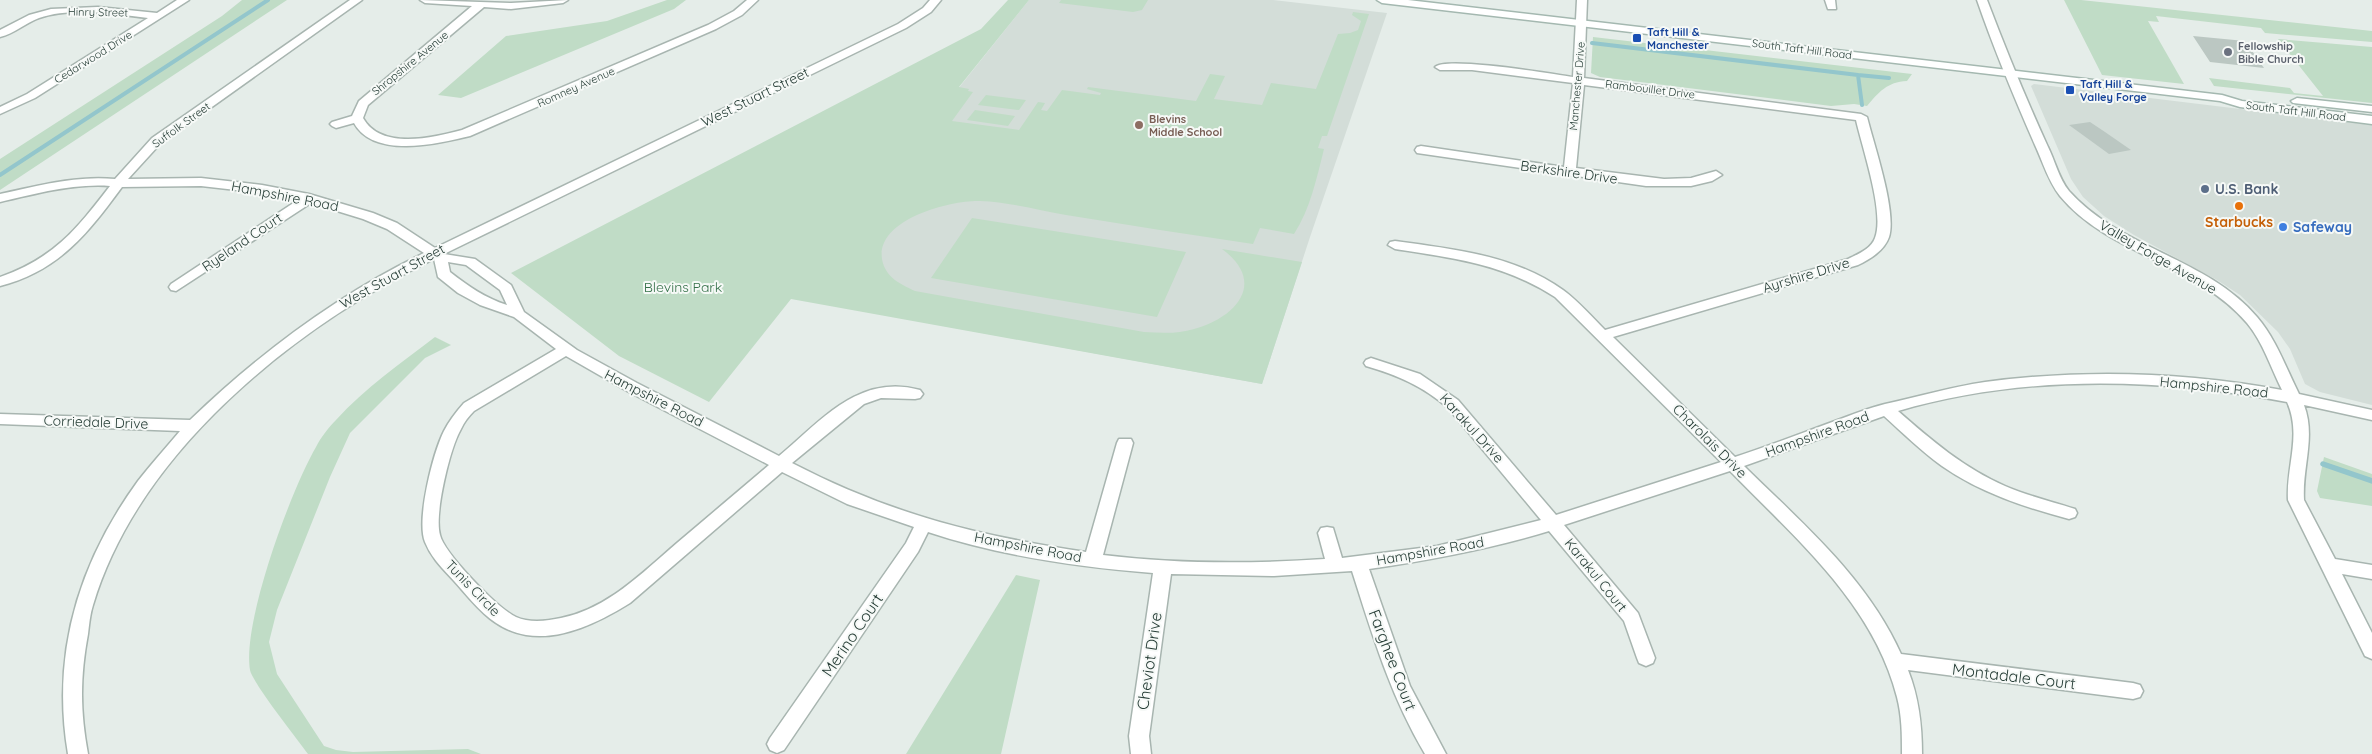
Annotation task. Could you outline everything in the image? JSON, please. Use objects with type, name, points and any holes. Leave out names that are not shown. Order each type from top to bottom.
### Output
[{"type":"street","name":"Cedarwood Drive","points":[[0,112],[30,96],[184,0]]},
{"type":"street","name":"Suffolk Street","points":[[0,282],[33,271],[54,259],[74,240],[142,154],[156,141],[357,0]]},
{"type":"street","points":[[425,0],[480,5],[525,5],[563,0]]},
{"type":"street","name":"Romney Avenue","points":[[357,118],[363,130],[389,140],[439,144],[478,129],[712,27],[738,13],[752,0]]},
{"type":"street","name":"West Stuart Street","points":[[78,754],[72,710],[72,671],[77,633],[88,594],[103,557],[122,521],[144,486],[192,426],[236,384],[290,340],[364,290],[902,26],[927,10],[936,0]]},
{"type":"street","name":"South Taft Hill Road","points":[[1382,0],[2222,98],[2240,104],[2372,120]]},
{"type":"street","name":"Manchester Drive","points":[[1570,172],[1582,23],[1582,0]]},
{"type":"street","name":"Valley Forge Avenue","points":[[1982,0],[2008,73],[2053,174],[2064,192],[2079,208],[2101,225],[2204,281],[2238,307],[2263,336],[2293,397],[2302,424],[2302,438],[2294,483],[2296,500],[2372,651]]},
{"type":"street","name":"Shropshire Avenue","points":[[357,118],[358,112],[369,96],[480,5]]},
{"type":"street","name":"Hinry Street","points":[[0,34],[37,16],[60,11],[106,11],[159,16]]},
{"type":"street","name":"Rambouillet Drive","points":[[1440,67],[1472,66],[1861,117]]},
{"type":"street","name":"South Taft Hill Road","points":[[2222,98],[2235,94],[2372,109]]},
{"type":"street","name":"Ayrshire Drive","points":[[1603,335],[1853,262],[1868,255],[1882,238],[1884,218],[1861,117]]},
{"type":"street","points":[[336,124],[357,118]]},
{"type":"street","name":"Berkshire Drive","points":[[1421,150],[1570,172],[1663,182],[1706,180],[1716,175]]},
{"type":"street","name":"Hampshire Road","points":[[0,198],[98,180],[118,183],[201,182],[262,189],[309,198],[368,216],[392,226],[437,255],[470,262],[506,288],[518,313]]},
{"type":"street","name":"Hampshire Road","points":[[0,209],[88,192],[118,183]]},
{"type":"street","name":"Ryeland Court","points":[[176,286],[309,198]]},
{"type":"street","name":"Charolais Drive","points":[[1394,245],[1483,259],[1519,270],[1545,283],[1560,294],[1603,335],[1733,464],[1846,581],[1866,609],[1894,661],[1910,718],[1912,754]]},
{"type":"street","name":"Hampshire Road","points":[[437,255],[443,274],[483,302],[518,313],[566,349],[605,373],[839,493],[873,508],[924,524],[1030,550],[1093,560],[1163,567],[1226,569],[1335,566],[1424,555],[1511,536],[1733,464],[1886,410],[1974,389],[2014,383],[2102,378],[2208,385],[2293,397],[2372,415]]},
{"type":"street","name":"Tunis Circle","points":[[566,349],[469,407],[456,420],[447,438],[430,515],[431,537],[438,551],[495,614],[507,622],[527,627],[545,627],[571,623],[603,611],[624,598],[850,405],[863,396],[881,390],[915,394]]},
{"type":"street","name":"Karakul Drive","points":[[1371,363],[1410,374],[1440,392],[1454,404],[1553,522]]},
{"type":"street","points":[[1886,410],[1936,452],[1983,483],[2034,504],[2069,513]]},
{"type":"street","name":"Corriedale Drive","points":[[0,418],[192,426]]},
{"type":"street","points":[[1093,560],[1125,444]]},
{"type":"street","name":"Karakul Court","points":[[1553,522],[1632,618],[1646,658]]},
{"type":"street","name":"Merino Court","points":[[777,744],[912,547],[924,524]]},
{"type":"street","points":[[1327,533],[1335,566]]},
{"type":"street","name":"Farghee Court","points":[[1358,564],[1407,702],[1423,734],[1436,754]]},
{"type":"street","points":[[2328,565],[2372,572]]},
{"type":"street","name":"Cheviot Drive","points":[[1141,754],[1139,736],[1163,567]]},
{"type":"street","name":"Montadale Court","points":[[1894,661],[2133,691]]},
{"type":"shaded area","name":"Blevins Middle School","points":[[1029,0],[1273,0],[1387,13],[1262,384],[791,298]]},
{"type":"shaded area","points":[[2034,84],[2372,125],[2372,405],[2320,392],[2305,384],[2290,349],[2278,332],[2240,295],[2217,280],[2134,235],[2104,216],[2083,197],[2071,179],[2031,86]]},
{"type":"green space","points":[[242,0],[287,0],[0,190],[0,159],[222,16]]},
{"type":"green space","points":[[667,0],[686,0],[674,9],[461,98],[438,95],[506,36],[607,21]]},
{"type":"green space","name":"Blevins Park","points":[[1008,0],[1029,0],[959,87],[973,92],[952,121],[1019,130],[1038,102],[1045,103],[1041,110],[1047,111],[1062,90],[1100,95],[1101,93],[1087,89],[1088,87],[1196,101],[1210,74],[1225,76],[1214,99],[1262,105],[1271,83],[1316,89],[1338,34],[1358,30],[1361,21],[1352,15],[1353,12],[1369,14],[1327,136],[1322,136],[1318,148],[1324,149],[1316,182],[1309,204],[1294,234],[1260,228],[1253,244],[980,201],[952,204],[918,215],[903,223],[891,233],[883,245],[882,259],[886,271],[899,283],[915,291],[1157,333],[1194,329],[1223,316],[1234,307],[1241,297],[1244,286],[1243,274],[1235,261],[1222,249],[1302,262],[1262,384],[791,299],[709,402],[619,356],[511,273],[981,29]]},
{"type":"green space","points":[[1061,0],[1148,0],[1142,10],[1133,12],[1059,3]]},
{"type":"green space","points":[[2064,0],[2081,0],[2372,31],[2372,42],[2265,33],[2261,28],[2156,16],[2159,22],[2148,21],[2184,84],[2102,75]]},
{"type":"green space","points":[[1593,37],[1912,74],[1907,81],[1894,83],[1884,89],[1867,106],[1854,104],[1831,106],[1600,77],[1591,73]]},
{"type":"green space","points":[[2278,39],[2372,47],[2372,103],[2214,86],[2209,78],[2290,88],[2294,93],[2323,96]]},
{"type":"green space","points":[[986,95],[1026,100],[1019,110],[978,105]]},
{"type":"green space","points":[[975,110],[1015,116],[1008,126],[967,120]]},
{"type":"green space","points":[[972,218],[1186,252],[1157,317],[931,278]]},
{"type":"green space","points":[[435,337],[451,345],[425,358],[350,433],[330,477],[277,610],[269,642],[277,674],[324,746],[353,752],[468,749],[481,754],[308,754],[267,698],[250,670],[253,621],[271,557],[294,493],[325,432],[347,408],[371,387]]},
{"type":"green space","points":[[2324,457],[2372,474],[2372,506],[2320,498],[2317,491]]},
{"type":"green space","points":[[1016,575],[1040,580],[1001,754],[906,754]]},
{"type":"building","name":"Fellowship Bible Church","points":[[2193,36],[2245,41],[2264,68],[2210,62]]},
{"type":"building","points":[[2090,122],[2131,150],[2109,154],[2069,125]]},
{"type":"waterway","points":[[0,175],[268,0]]},
{"type":"waterway","points":[[1592,43],[1858,75]]},
{"type":"waterway","points":[[1858,75],[1889,78]]},
{"type":"waterway","points":[[1858,75],[1862,105]]},
{"type":"waterway","points":[[2323,464],[2372,481]]},
{"type":"place","name":"Taft Hill & Manchester","points":[[1637,38]]},
{"type":"place","name":"Fellowship Bible Church","points":[[2228,52]]},
{"type":"place","name":"Taft Hill & Valley Forge","points":[[2070,90]]},
{"type":"place","name":"Blevins Middle School","points":[[1139,125]]},
{"type":"place","name":"U.S. Bank","points":[[2205,189]]},
{"type":"place","name":"Starbucks","points":[[2239,206]]},
{"type":"place","name":"Safeway","points":[[2283,227]]}]
